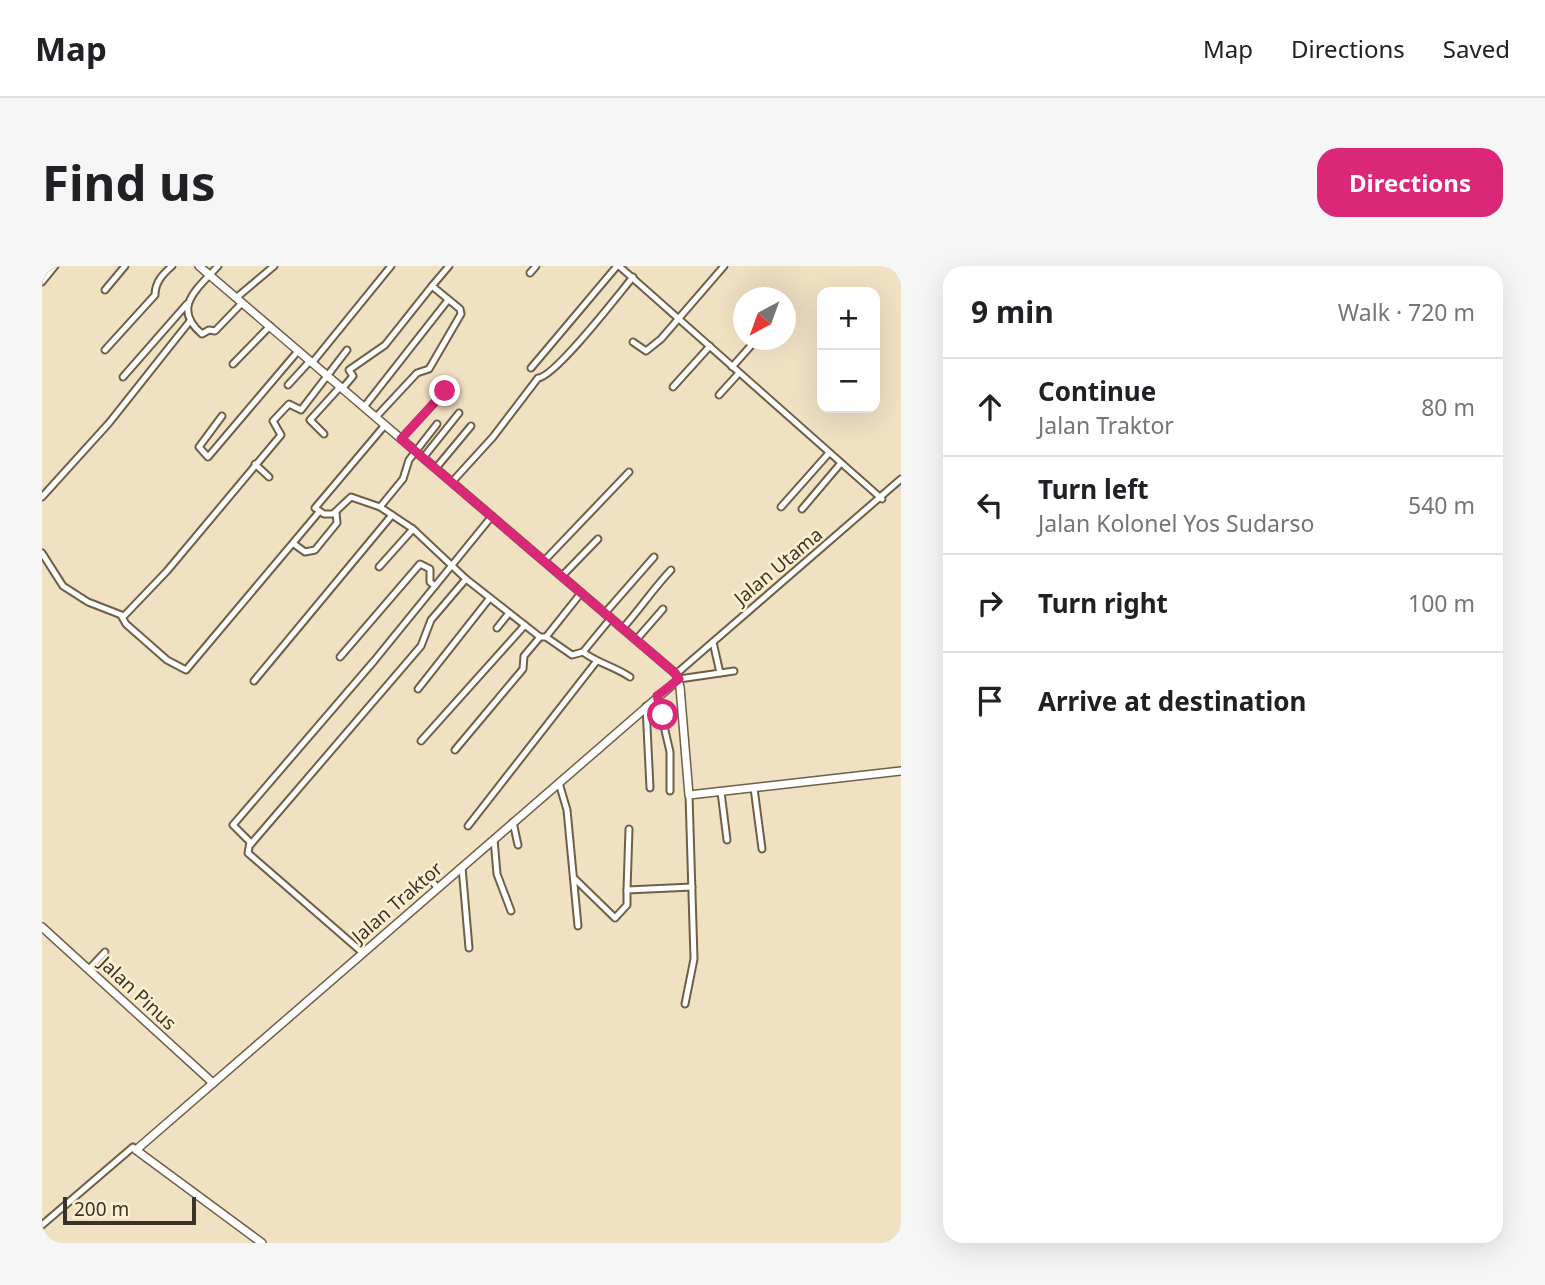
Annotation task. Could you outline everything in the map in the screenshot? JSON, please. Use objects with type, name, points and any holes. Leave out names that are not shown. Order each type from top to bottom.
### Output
[{"type":"street","points":[[42,282],[55,266]]},
{"type":"street","points":[[105,290],[125,266]]},
{"type":"street","points":[[105,351],[155,295],[155,288],[162,275],[172,266]]},
{"type":"street","points":[[199,266],[677,676],[689,794],[694,958],[685,1004]]},
{"type":"street","points":[[123,377],[218,266]]},
{"type":"street","points":[[189,302],[187,314],[190,321],[202,334],[208,330],[215,331],[239,300],[274,266]]},
{"type":"street","points":[[288,385],[311,362],[391,266]]},
{"type":"street","points":[[324,434],[310,420],[354,376],[349,370],[385,345],[449,266]]},
{"type":"street","points":[[530,273],[536,266]]},
{"type":"street","points":[[531,368],[618,266],[882,499]]},
{"type":"street","points":[[633,342],[648,350],[724,266]]},
{"type":"street","points":[[452,482],[494,437],[538,378],[547,376],[575,347],[633,277]]},
{"type":"street","points":[[376,417],[417,373],[429,369],[462,311],[432,286]]},
{"type":"street","points":[[364,407],[449,300]]},
{"type":"street","points":[[42,497],[108,423],[190,321]]},
{"type":"street","points":[[233,365],[270,326]]},
{"type":"street","points":[[673,387],[710,346]]},
{"type":"street","points":[[122,617],[166,571],[281,435],[273,421],[289,404],[301,410],[329,377],[347,350]]},
{"type":"street","points":[[732,367],[747,350]]},
{"type":"street","points":[[222,416],[199,447],[208,457],[299,351]]},
{"type":"street","points":[[719,395],[739,373]]},
{"type":"street","points":[[401,439],[445,391]]},
{"type":"street","points":[[423,458],[459,413]]},
{"type":"street","points":[[380,507],[403,479],[408,462],[437,424]]},
{"type":"street","points":[[385,425],[316,507],[319,512],[328,515],[336,512],[351,497],[380,507],[413,529],[489,599],[572,655],[583,652],[654,557]]},
{"type":"street","points":[[436,468],[471,426]]},
{"type":"street","points":[[781,507],[829,453]]},
{"type":"street","points":[[802,509],[841,463]]},
{"type":"street","points":[[255,464],[269,477]]},
{"type":"street","points":[[544,561],[629,472]]},
{"type":"street","name":"Jalan Utama","points":[[677,676],[901,480]]},
{"type":"street","points":[[42,553],[63,586],[122,617],[126,624],[167,660],[186,670],[319,512]]},
{"type":"street","points":[[294,544],[305,552],[315,550],[337,523],[336,512]]},
{"type":"street","points":[[254,681],[392,515]]},
{"type":"street","points":[[251,844],[234,824],[324,721],[492,516]]},
{"type":"street","points":[[379,567],[413,529]]},
{"type":"street","points":[[562,576],[598,540]]},
{"type":"street","points":[[340,657],[420,564],[430,569],[430,582],[435,586]]},
{"type":"street","points":[[623,628],[640,609],[642,601],[671,570]]},
{"type":"street","points":[[363,953],[248,853],[251,844],[421,646],[431,620],[466,579]]},
{"type":"street","points":[[455,750],[523,669],[524,656],[581,593]]},
{"type":"street","points":[[418,689],[489,599]]},
{"type":"street","points":[[636,640],[663,609]]},
{"type":"street","points":[[496,628],[509,613]]},
{"type":"street","points":[[421,741],[525,625]]},
{"type":"street","points":[[713,642],[720,673]]},
{"type":"street","points":[[583,652],[596,662],[608,664],[629,677]]},
{"type":"street","points":[[468,826],[596,662]]},
{"type":"street","points":[[677,676],[734,671]]},
{"type":"street","name":"Jalan Traktor","points":[[136,1150],[559,783],[677,676]]},
{"type":"street","points":[[657,696],[670,752],[670,791]]},
{"type":"street","points":[[646,706],[650,788]]},
{"type":"street","points":[[689,794],[901,771]]},
{"type":"street","points":[[559,783],[567,810],[578,926]]},
{"type":"street","points":[[754,788],[762,849]]},
{"type":"street","points":[[721,792],[727,840]]},
{"type":"street","points":[[513,822],[518,845]]},
{"type":"street","points":[[575,879],[615,918],[626,905],[629,829]]},
{"type":"street","points":[[494,839],[496,874],[511,911]]},
{"type":"street","points":[[462,867],[469,948]]},
{"type":"street","points":[[427,877],[438,888]]},
{"type":"street","points":[[627,890],[692,887]]},
{"type":"street","name":"Jalan Pinus","points":[[42,926],[213,1083]]},
{"type":"street","points":[[89,969],[105,952]]},
{"type":"street","points":[[42,1225],[133,1147],[262,1243]]},
{"type":"route","points":[[445,391],[428,406],[401,439],[676,674],[679,679],[657,696],[663,715]]}]
